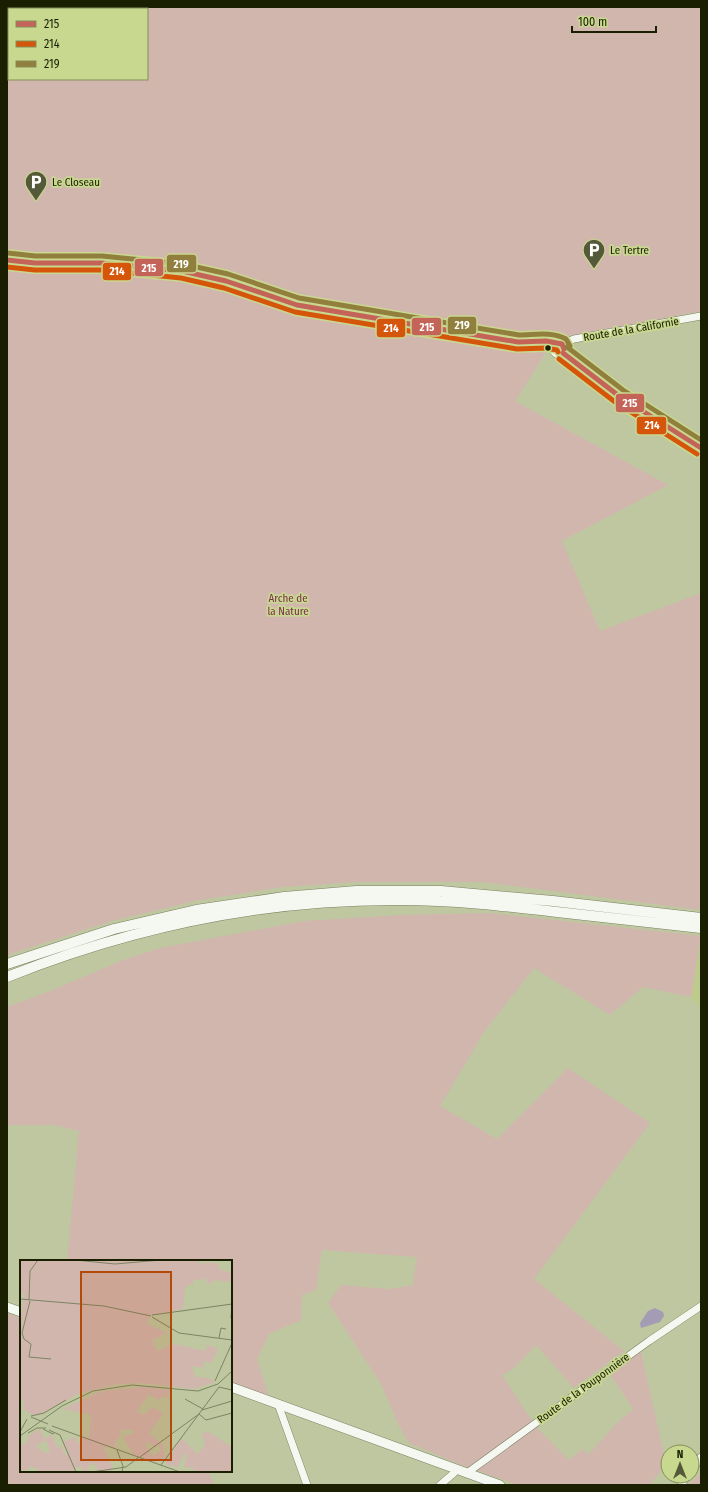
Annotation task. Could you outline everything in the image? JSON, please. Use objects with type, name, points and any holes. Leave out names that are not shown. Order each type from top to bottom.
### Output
[{"type":"highway","points":[[7,964],[114,929],[196,910],[284,896],[356,891],[441,891],[553,901],[701,918]]},
{"type":"highway","points":[[7,977],[95,945],[146,931],[224,914],[316,903],[377,900],[458,902],[521,907],[701,928]]},
{"type":"highway","points":[[7,968],[43,953]]},
{"type":"main road","points":[[7,1307],[20,1312]]},
{"type":"main road","points":[[232,1387],[500,1485]]},
{"type":"street","points":[[7,260],[35,263],[101,263],[182,271],[226,281],[297,306],[518,342],[541,342],[557,345],[564,349],[563,353],[619,396],[701,448]]},
{"type":"street","name":"Route de la Californie","points":[[557,345],[574,339],[701,316]]},
{"type":"street","points":[[557,345],[556,354],[560,355],[563,353]]},
{"type":"street","name":"Route de la Pouponnière","points":[[467,1473],[649,1341],[701,1306]]},
{"type":"street","points":[[278,1404],[307,1485]]},
{"type":"street","points":[[440,1485],[456,1469]]},
{"type":"shaded area","points":[[701,936],[701,1009],[691,997]]},
{"type":"shaded area","points":[[655,1308],[663,1312],[664,1316],[660,1322],[641,1328],[640,1323],[648,1311]]},
{"type":"green space","name":"Arche de la Nature","points":[[7,7],[701,7],[701,311],[554,340],[515,401],[668,485],[562,541],[600,631],[701,593],[701,910],[482,882],[355,882],[283,887],[195,901],[112,921],[7,955]]},
{"type":"green space","points":[[489,913],[701,936],[691,997],[643,987],[610,1015],[534,968],[484,1032],[440,1106],[497,1139],[568,1068],[650,1123],[534,1279],[624,1351],[574,1388],[536,1345],[513,1369],[502,1375],[536,1427],[569,1460],[582,1449],[589,1454],[615,1425],[633,1409],[610,1374],[641,1351],[662,1444],[660,1444],[660,1472],[650,1485],[518,1485],[459,1464],[409,1443],[399,1426],[381,1384],[328,1303],[341,1285],[389,1289],[413,1285],[417,1257],[322,1250],[316,1290],[302,1295],[301,1320],[269,1334],[257,1359],[271,1404],[232,1390],[232,1260],[67,1260],[79,1131],[54,1125],[7,1125],[7,1007],[53,990],[123,960],[160,948],[304,921],[401,915]]},
{"type":"green space","points":[[7,1313],[20,1318],[20,1472],[208,1472],[215,1485],[7,1485]]},
{"type":"green space","points":[[701,1473],[701,1485],[688,1485],[700,1484]]},
{"type":"transit line","name":"219","points":[[8,253],[35,256],[102,256],[183,264],[228,274],[299,298],[519,335],[555,335],[566,339],[570,346]]},
{"type":"transit line","name":"215","points":[[7,260],[35,263],[101,263],[182,271],[226,281],[297,305],[518,342],[546,341],[562,344],[564,349]]},
{"type":"transit line","name":"214","points":[[7,267],[35,270],[101,270],[181,278],[224,288],[295,312],[517,349],[546,348],[557,350],[558,352]]},
{"type":"transit line","name":"219","points":[[567,347],[623,390],[701,440]]},
{"type":"transit line","name":"215","points":[[563,353],[619,396],[701,448]]},
{"type":"transit line","name":"214","points":[[559,359],[615,402],[697,454]]},
{"type":"place","name":"Le Closeau","points":[[36,202]]},
{"type":"place","name":"Le Tertre","points":[[594,270]]}]
